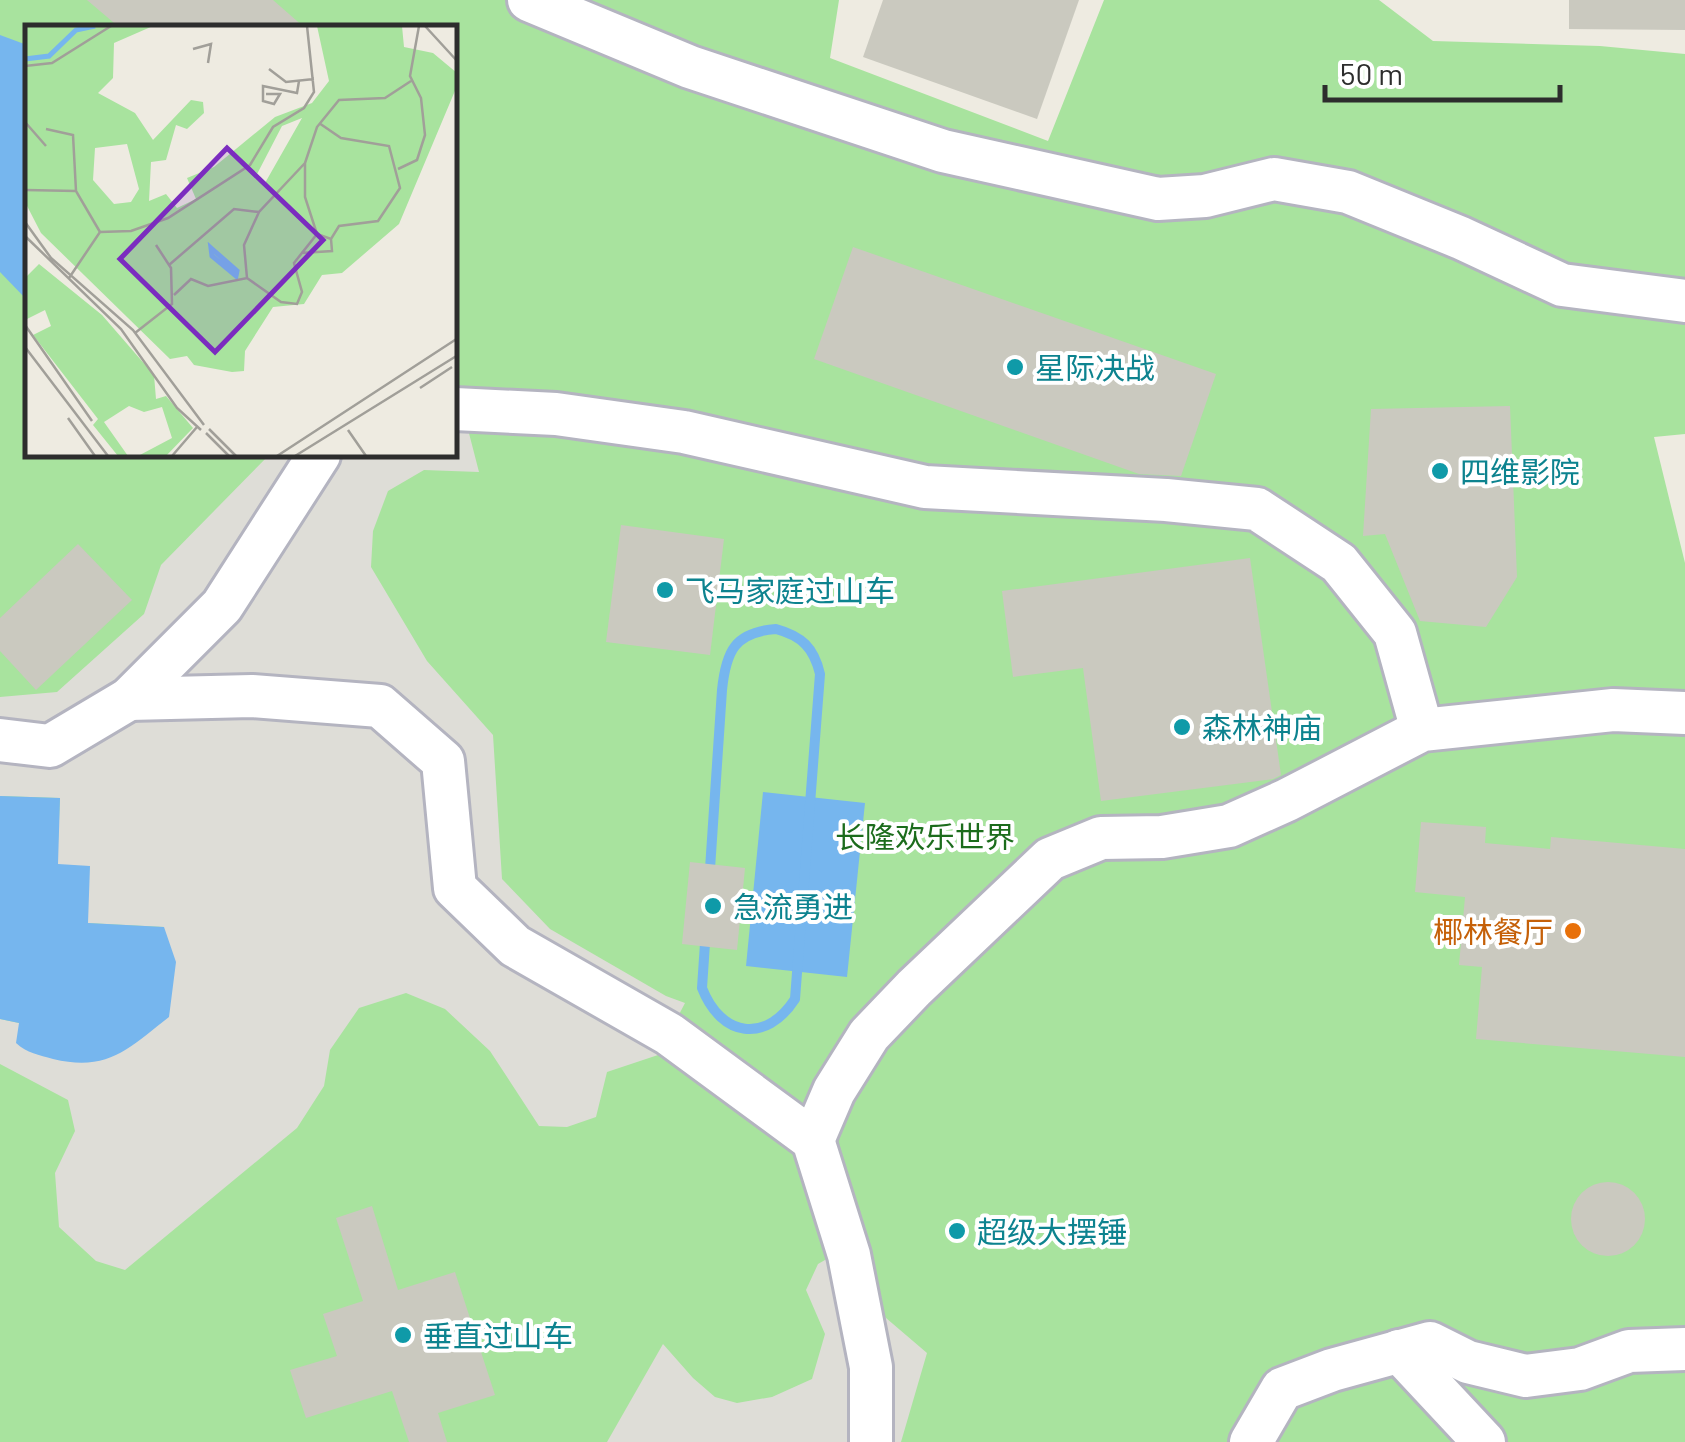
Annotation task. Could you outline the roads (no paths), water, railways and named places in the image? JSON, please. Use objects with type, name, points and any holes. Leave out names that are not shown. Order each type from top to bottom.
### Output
[{"type":"street","points":[[528,0],[690,67],[943,152],[1158,199],[1205,196],[1274,179],[1348,192],[1462,238],[1562,286],[1685,301]]},
{"type":"street","points":[[458,410],[556,414],[684,432],[925,487],[1257,508],[1339,564],[1396,633],[1422,730]]},
{"type":"street","points":[[0,740],[50,746],[130,698],[222,606],[318,458]]},
{"type":"street","points":[[130,698],[252,696],[380,706],[442,760],[455,888],[514,946],[669,1034],[812,1140],[849,1255],[871,1367],[871,1442]]},
{"type":"street","points":[[812,1140],[834,1092],[869,1035],[1050,859],[1102,838],[1162,836],[1229,826],[1422,730],[1613,710],[1685,713]]},
{"type":"street","points":[[1251,1442],[1282,1389],[1332,1370],[1430,1343],[1468,1362],[1526,1376],[1580,1369],[1629,1351],[1685,1349]]},
{"type":"street","points":[[1399,1352],[1484,1442]]},
{"type":"water","points":[[0,35],[25,44],[25,298],[0,272]]},
{"type":"water","points":[[763,792],[865,803],[847,977],[746,966]]},
{"type":"water","points":[[0,796],[60,798],[58,864],[90,866],[88,923],[164,927],[176,962],[169,1017],[116,1055],[72,1062],[38,1055],[16,1043],[19,1023],[0,1019]]},
{"type":"waterway","points":[[776,629],[806,644],[820,674],[795,999],[771,1023],[745,1029],[720,1017],[702,988],[722,690],[726,664],[735,646],[751,634],[776,629]]},
{"type":"place","name":"星际决战","points":[[1015,367]]},
{"type":"place","name":"四维影院","points":[[1440,471]]},
{"type":"place","name":"飞马家庭过山车","points":[[665,590]]},
{"type":"place","name":"森林神庙","points":[[1182,727]]},
{"type":"place","name":"急流勇进","points":[[713,906]]},
{"type":"place","name":"椰林餐厅","points":[[1573,931]]},
{"type":"place","name":"超级大摆锤","points":[[957,1231]]},
{"type":"place","name":"垂直过山车","points":[[403,1335]]},
{"type":"park label","name":"长隆欢乐世界","points":[[925,836]]}]
